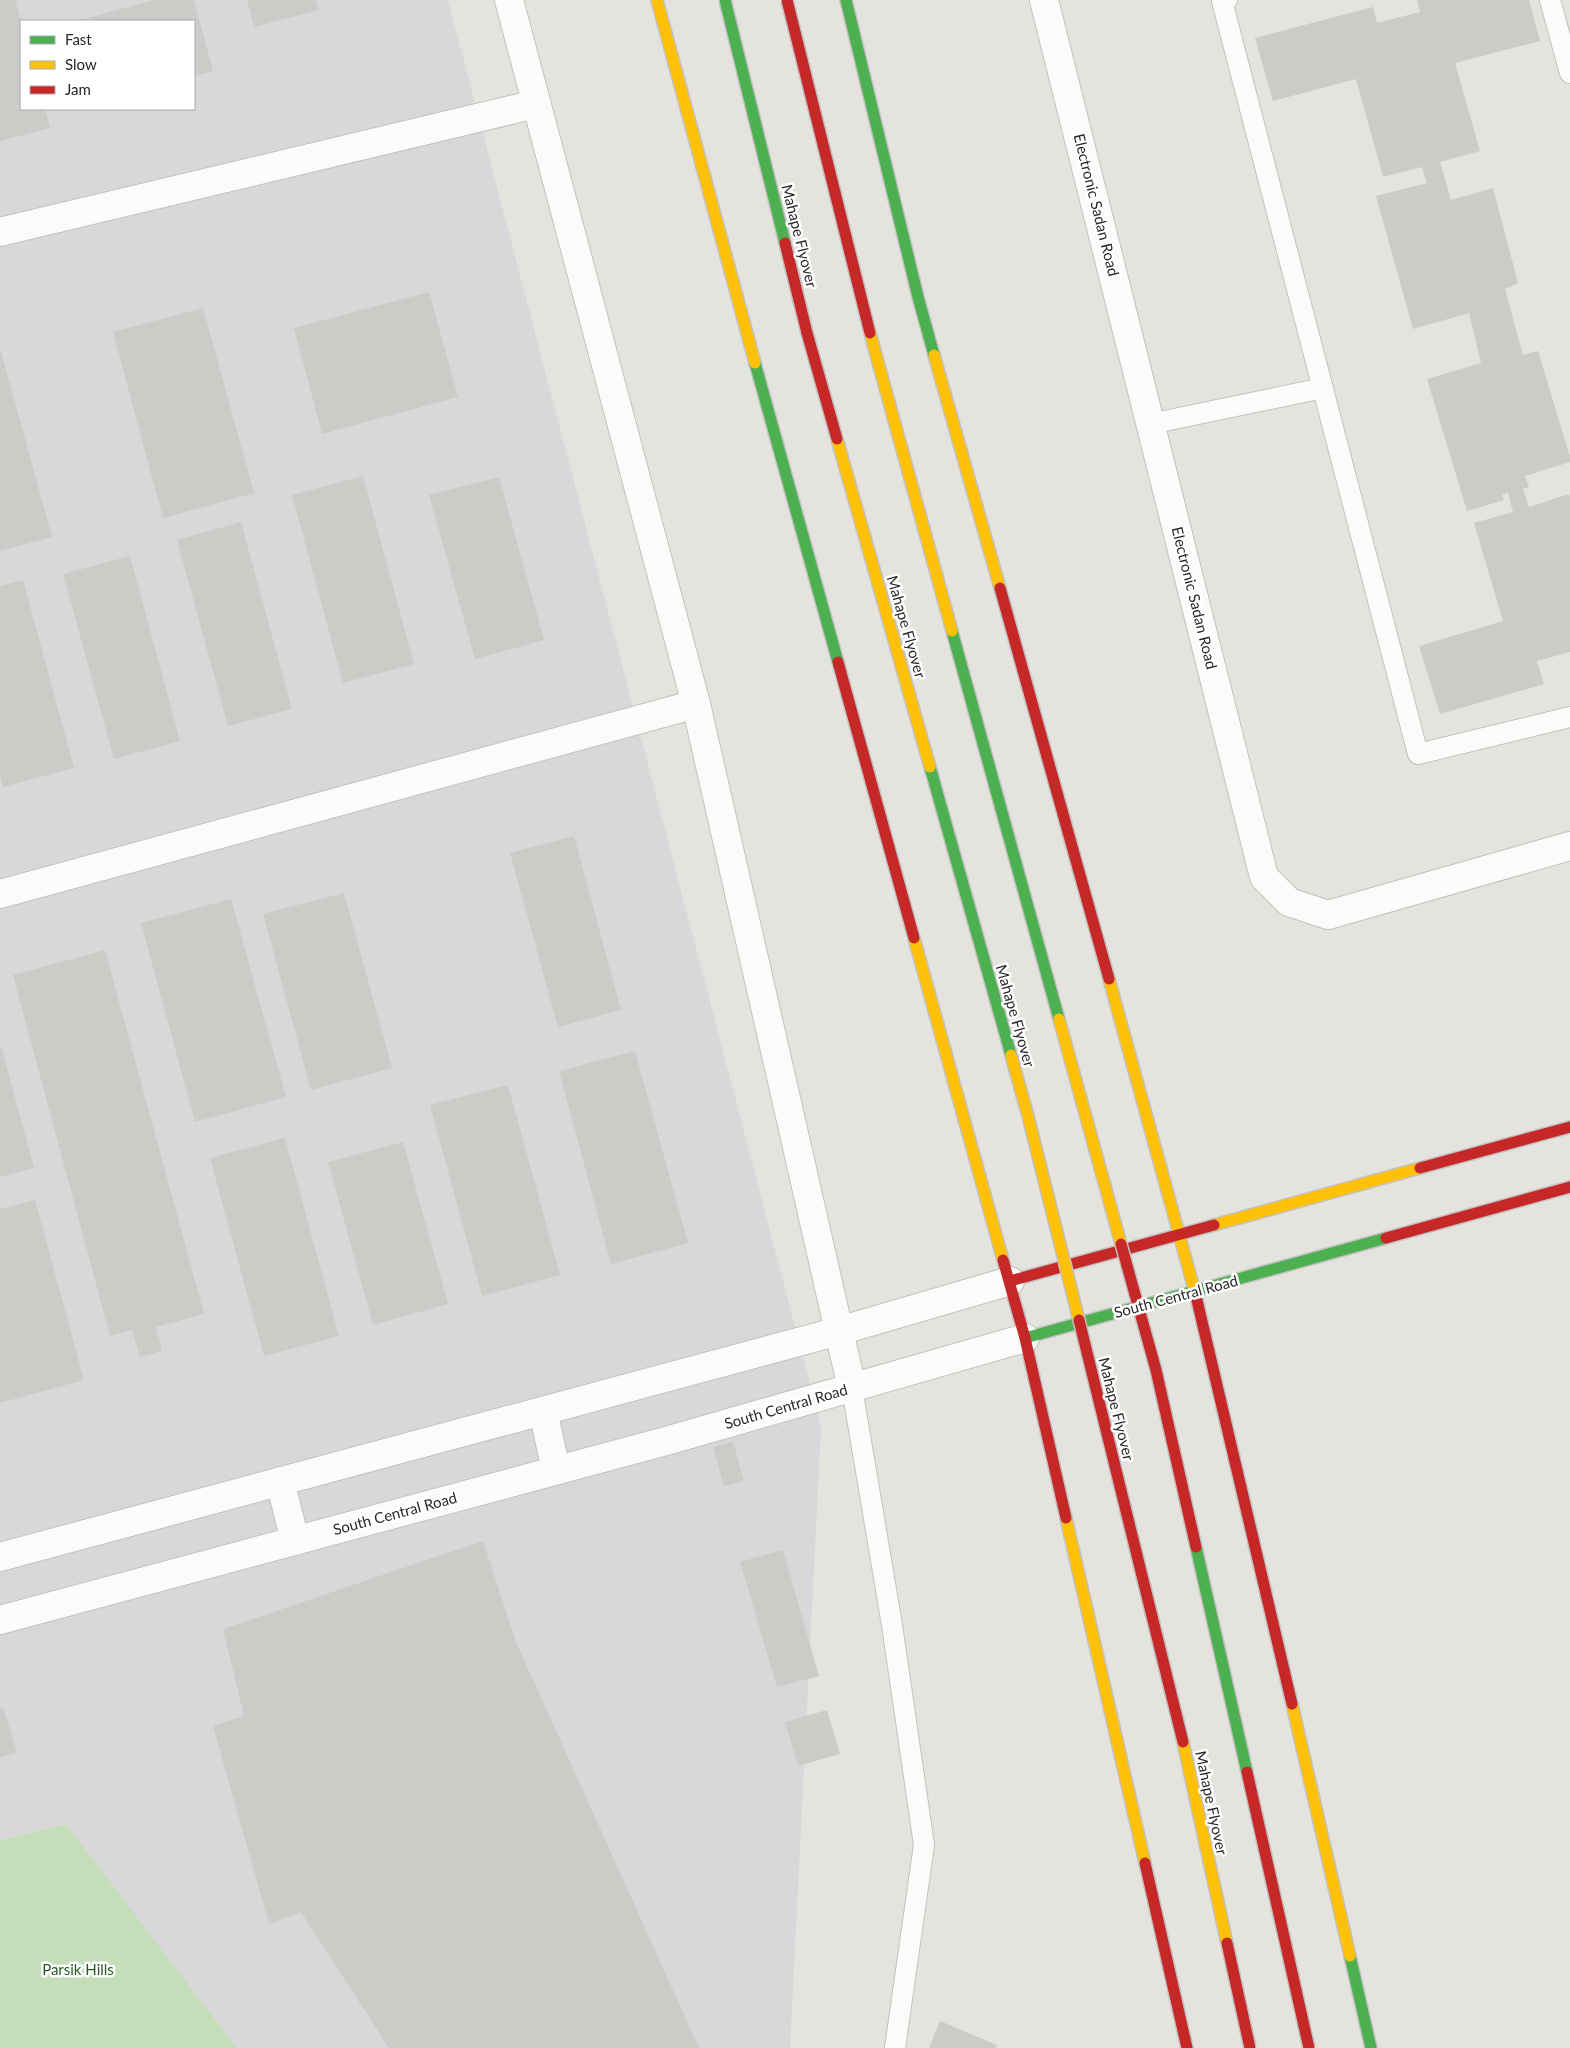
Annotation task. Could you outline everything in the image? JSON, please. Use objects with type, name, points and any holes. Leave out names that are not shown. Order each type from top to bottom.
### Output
[{"type":"main road","points":[[657,0],[749,342],[1025,1338],[1187,2048]]},
{"type":"main road","name":"Mahape Flyover","points":[[725,0],[808,333],[1028,1116],[1176,1712],[1250,2048]]},
{"type":"main road","points":[[787,0],[864,313],[1156,1370],[1309,2048]]},
{"type":"main road","points":[[846,0],[918,297],[1180,1234],[1209,1346],[1371,2048]]},
{"type":"main road","points":[[1010,1281],[1570,1127]]},
{"type":"main road","name":"South Central Road","points":[[1025,1338],[1570,1188]]},
{"type":"street","points":[[509,0],[696,704],[852,1388]]},
{"type":"street","name":"Electronic Sadan Road","points":[[1044,0],[1264,877],[1289,902],[1328,915],[1570,846]]},
{"type":"street","points":[[0,232],[536,104]]},
{"type":"street","points":[[0,894],[696,704]]},
{"type":"street","points":[[0,1557],[839,1331],[1010,1281]]},
{"type":"street","name":"South Central Road","points":[[0,1620],[556,1470],[1025,1338]]},
{"type":"street","points":[[543,1411],[556,1470]]},
{"type":"street","points":[[280,1481],[295,1541]]},
{"type":"lane","points":[[1227,0],[1222,1],[1418,754],[1570,716]]},
{"type":"lane","points":[[1550,0],[1570,73]]},
{"type":"lane","points":[[1150,424],[1323,388]]},
{"type":"lane","points":[[852,1388],[892,1625],[924,1845],[895,2048]]},
{"type":"shaded area","points":[[0,0],[448,0],[821,1426],[790,2048],[237,2048],[66,1824],[0,1840]]},
{"type":"green space","name":"Parsik Hills","points":[[66,1824],[237,2048],[0,2048],[0,1840]]},
{"type":"building","points":[[0,0],[15,0],[21,20],[20,110],[45,110],[50,128],[0,141]]},
{"type":"building","points":[[154,0],[194,0],[213,71],[195,76],[195,20],[81,20]]},
{"type":"building","points":[[247,0],[316,0],[319,10],[254,27]]},
{"type":"building","points":[[1417,0],[1529,0],[1540,41],[1455,63],[1480,151],[1440,162],[1451,200],[1493,188],[1518,283],[1505,289],[1523,355],[1538,351],[1570,457],[1570,462],[1525,476],[1529,487],[1523,489],[1529,507],[1569,494],[1570,497],[1570,652],[1537,661],[1544,684],[1440,714],[1419,646],[1503,621],[1474,523],[1513,512],[1508,493],[1502,495],[1504,500],[1467,511],[1427,379],[1481,363],[1469,313],[1413,329],[1376,196],[1427,183],[1422,167],[1383,177],[1356,79],[1273,101],[1255,38],[1373,7],[1377,23],[1420,12]]},
{"type":"building","points":[[429,292],[458,397],[322,434],[294,328]]},
{"type":"building","points":[[203,308],[254,493],[163,518],[113,332]]},
{"type":"building","points":[[0,348],[52,537],[0,551]]},
{"type":"building","points":[[363,476],[414,664],[343,683],[292,495]]},
{"type":"building","points":[[499,477],[544,640],[475,659],[429,495]]},
{"type":"building","points":[[241,522],[292,709],[228,726],[177,540]]},
{"type":"building","points":[[130,556],[180,741],[114,759],[63,574]]},
{"type":"building","points":[[23,580],[74,768],[3,787],[0,775],[0,586]]},
{"type":"building","points":[[574,836],[621,1010],[558,1027],[510,853]]},
{"type":"building","points":[[344,893],[392,1068],[311,1090],[263,914]]},
{"type":"building","points":[[231,899],[286,1097],[195,1122],[141,923]]},
{"type":"building","points":[[105,950],[204,1314],[156,1327],[162,1351],[140,1357],[132,1330],[110,1336],[13,975]]},
{"type":"building","points":[[0,1047],[34,1168],[0,1177]]},
{"type":"building","points":[[635,1051],[688,1243],[611,1264],[559,1071]]},
{"type":"building","points":[[508,1085],[560,1275],[482,1296],[430,1105]]},
{"type":"building","points":[[285,1138],[339,1336],[264,1356],[210,1158]]},
{"type":"building","points":[[403,1142],[448,1304],[373,1325],[328,1162]]},
{"type":"building","points":[[35,1200],[84,1380],[0,1403],[0,1209]]},
{"type":"building","points":[[733,1442],[744,1481],[724,1486],[713,1447]]},
{"type":"building","points":[[483,1541],[516,1642],[699,2048],[389,2048],[301,1912],[269,1924],[213,1726],[244,1716],[223,1629]]},
{"type":"building","points":[[783,1550],[819,1676],[777,1687],[740,1562]]},
{"type":"building","points":[[3,1707],[17,1753],[0,1757],[0,1708]]},
{"type":"building","points":[[827,1710],[840,1754],[798,1766],[785,1722]]},
{"type":"building","points":[[940,2021],[997,2045],[996,2048],[929,2048]]},
{"type":"traffic: fast","points":[[725,0],[785,243]]},
{"type":"traffic: fast","points":[[846,0],[918,297],[934,355]]},
{"type":"traffic: fast","points":[[755,363],[838,662]]},
{"type":"traffic: fast","points":[[952,631],[1059,1019]]},
{"type":"traffic: fast","points":[[930,767],[1011,1055]]},
{"type":"traffic: fast","points":[[1025,1338],[1386,1238]]},
{"type":"traffic: fast","points":[[1196,1547],[1247,1772]]},
{"type":"traffic: fast","points":[[1350,1956],[1371,2048]]},
{"type":"traffic: slow","points":[[657,0],[755,363]]},
{"type":"traffic: slow","points":[[870,333],[952,631]]},
{"type":"traffic: slow","points":[[934,355],[1000,588]]},
{"type":"traffic: slow","points":[[837,439],[930,767]]},
{"type":"traffic: slow","points":[[914,938],[1003,1260]]},
{"type":"traffic: slow","points":[[1109,979],[1196,1296]]},
{"type":"traffic: slow","points":[[1059,1019],[1121,1244]]},
{"type":"traffic: slow","points":[[1011,1055],[1079,1320]]},
{"type":"traffic: slow","points":[[1214,1225],[1420,1168]]},
{"type":"traffic: slow","points":[[1066,1518],[1145,1863]]},
{"type":"traffic: slow","points":[[1292,1704],[1350,1956]]},
{"type":"traffic: slow","points":[[1183,1742],[1227,1943]]},
{"type":"traffic: jam","points":[[787,0],[870,333]]},
{"type":"traffic: jam","points":[[785,243],[807,333],[837,439]]},
{"type":"traffic: jam","points":[[1000,588],[1109,979]]},
{"type":"traffic: jam","points":[[838,662],[914,938]]},
{"type":"traffic: jam","points":[[1420,1168],[1570,1127]]},
{"type":"traffic: jam","points":[[1386,1238],[1570,1187]]},
{"type":"traffic: jam","points":[[1010,1281],[1214,1225]]},
{"type":"traffic: jam","points":[[1121,1244],[1156,1370],[1196,1547]]},
{"type":"traffic: jam","points":[[1003,1260],[1025,1338],[1066,1518]]},
{"type":"traffic: jam","points":[[1196,1296],[1292,1704]]},
{"type":"traffic: jam","points":[[1079,1320],[1183,1742]]},
{"type":"traffic: jam","points":[[1247,1772],[1309,2048]]},
{"type":"traffic: jam","points":[[1145,1863],[1187,2048]]},
{"type":"traffic: jam","points":[[1227,1943],[1250,2048]]}]
